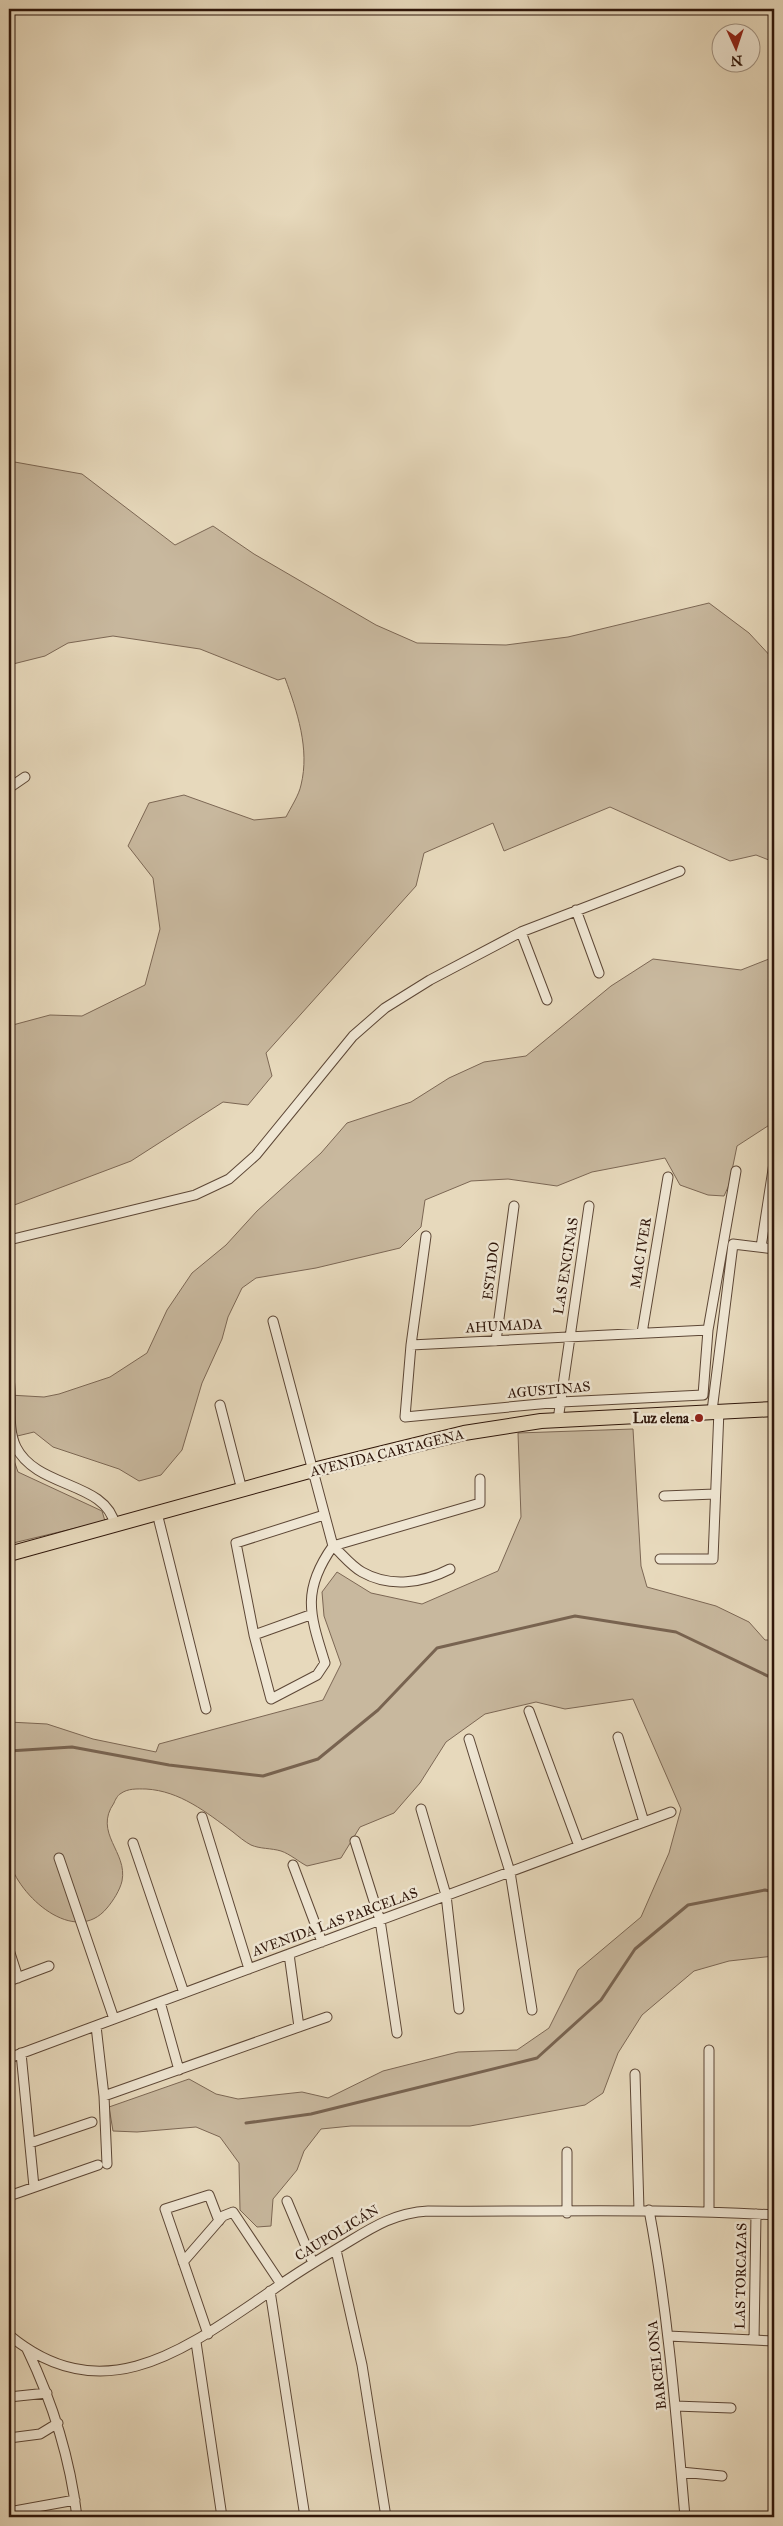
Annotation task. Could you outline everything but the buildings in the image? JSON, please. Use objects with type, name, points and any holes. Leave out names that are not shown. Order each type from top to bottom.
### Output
[{"type":"main road","name":"AVENIDA CARTAGENA","points":[[9,1554],[314,1470],[464,1433],[558,1420],[774,1409]]},
{"type":"street","points":[[9,788],[25,777]]},
{"type":"street","points":[[9,1240],[183,1199],[218,1185],[238,1172],[256,1155],[353,1036],[368,1021],[430,980],[521,932],[680,871]]},
{"type":"street","points":[[576,910],[599,973]]},
{"type":"street","points":[[521,932],[547,1000]]},
{"type":"street","points":[[761,1247],[774,1163]]},
{"type":"street","points":[[708,1330],[736,1171]]},
{"type":"street","name":"MAC IVER","points":[[642,1333],[668,1177]]},
{"type":"street","name":"ESTADO","points":[[496,1341],[514,1206]]},
{"type":"street","name":"LAS ENCINAS","points":[[558,1420],[589,1206]]},
{"type":"street","points":[[411,1345],[426,1236]]},
{"type":"street","points":[[660,1559],[712,1559],[716,1494],[715,1411],[733,1244],[774,1249]]},
{"type":"street","points":[[273,1321],[333,1546],[360,1571],[390,1581],[419,1581],[450,1569]]},
{"type":"street","name":"AHUMADA","points":[[411,1345],[708,1330]]},
{"type":"street","name":"AGUSTINAS","points":[[411,1345],[405,1418],[561,1402],[703,1395],[708,1330]]},
{"type":"street","points":[[9,1385],[11,1430],[21,1455],[42,1474],[104,1503],[112,1513],[115,1525]]},
{"type":"street","points":[[220,1404],[242,1490]]},
{"type":"street","points":[[324,1515],[236,1543],[254,1635],[271,1699],[318,1675],[325,1663],[310,1615],[315,1581],[322,1562],[333,1546],[480,1503],[480,1479]]},
{"type":"street","points":[[664,1496],[716,1494]]},
{"type":"street","points":[[157,1513],[206,1709]]},
{"type":"street","points":[[254,1635],[310,1615]]},
{"type":"street","points":[[530,1711],[579,1846]]},
{"type":"street","points":[[618,1737],[644,1822]]},
{"type":"street","points":[[469,1739],[510,1872],[532,2010]]},
{"type":"street","points":[[420,1809],[446,1896],[459,2009]]},
{"type":"street","name":"AVENIDA LAS PARCELAS","points":[[9,2058],[671,1812]]},
{"type":"street","points":[[202,1817],[249,1969]]},
{"type":"street","points":[[355,1842],[380,1920],[397,2033]]},
{"type":"street","points":[[133,1843],[184,1993]]},
{"type":"street","points":[[60,1858],[114,2019]]},
{"type":"street","points":[[293,1865],[322,1942]]},
{"type":"street","points":[[9,1950],[13,1979],[49,1966]]},
{"type":"street","points":[[289,1954],[298,2027]]},
{"type":"street","points":[[160,2002],[179,2070]]},
{"type":"street","points":[[104,2096],[327,2017]]},
{"type":"street","points":[[9,2196],[102,2164],[104,2096],[96,2026]]},
{"type":"street","points":[[709,2050],[709,2211]]},
{"type":"street","points":[[21,2054],[34,2187]]},
{"type":"street","points":[[635,2074],[639,2210]]},
{"type":"street","points":[[30,2143],[92,2122]]},
{"type":"street","points":[[567,2152],[567,2213]]},
{"type":"street","points":[[208,2334],[165,2209],[209,2195],[219,2220]]},
{"type":"street","points":[[287,2201],[312,2263]]},
{"type":"street","name":"CAUPOLICÁN","points":[[9,2335],[28,2349],[68,2366],[112,2371],[155,2362],[196,2342],[312,2263],[375,2225],[407,2213],[428,2211],[567,2213],[649,2210],[774,2214]]},
{"type":"street","name":"BARCELONA","points":[[649,2210],[659,2261],[668,2336],[685,2517]]},
{"type":"street","points":[[183,2262],[219,2220],[230,2212],[239,2217],[281,2284]]},
{"type":"street","name":"LAS TORCAZAS","points":[[754,2340],[756,2214]]},
{"type":"street","points":[[336,2250],[362,2365],[386,2517]]},
{"type":"street","points":[[270,2291],[305,2517]]},
{"type":"street","points":[[668,2336],[774,2341]]},
{"type":"street","points":[[196,2342],[222,2517]]},
{"type":"street","points":[[28,2349],[58,2423],[77,2517]]},
{"type":"street","points":[[9,2397],[47,2393]]},
{"type":"street","points":[[675,2406],[730,2408]]},
{"type":"street","points":[[9,2438],[40,2434],[58,2423]]},
{"type":"street","points":[[681,2472],[722,2476]]},
{"type":"street","points":[[9,2512],[75,2500]]},
{"type":"shaded area","points":[[9,461],[82,474],[175,545],[213,526],[254,554],[376,625],[417,643],[506,645],[568,637],[709,603],[749,633],[774,660],[774,862],[756,855],[730,861],[610,807],[504,851],[493,823],[424,853],[416,886],[266,1053],[272,1076],[248,1105],[223,1102],[131,1161],[9,1207],[9,1026],[50,1015],[82,1016],[145,985],[160,929],[153,878],[128,846],[149,803],[184,795],[254,820],[286,817],[300,789],[304,758],[298,717],[285,678],[278,680],[200,649],[113,636],[68,643],[45,656],[9,665]]},
{"type":"shaded area","points":[[774,957],[774,1122],[737,1146],[729,1185],[724,1196],[708,1195],[680,1185],[665,1158],[592,1172],[557,1186],[508,1179],[471,1181],[425,1200],[421,1227],[400,1248],[316,1268],[256,1278],[242,1288],[228,1317],[222,1339],[202,1383],[182,1450],[161,1475],[139,1481],[119,1469],[53,1447],[34,1432],[9,1438],[9,1395],[44,1397],[59,1394],[110,1377],[147,1353],[167,1310],[192,1273],[226,1245],[257,1211],[321,1153],[347,1123],[411,1102],[449,1078],[484,1062],[526,1056],[611,986],[653,959],[741,970]]},
{"type":"shaded area","points":[[633,1429],[641,1566],[647,1587],[716,1606],[749,1622],[765,1640],[774,1640],[774,1956],[729,1961],[694,1971],[642,2015],[618,2053],[603,2093],[585,2105],[470,2126],[351,2126],[321,2129],[304,2151],[297,2170],[273,2199],[271,2226],[257,2227],[240,2210],[239,2163],[220,2137],[196,2127],[137,2132],[113,2131],[109,2107],[189,2079],[216,2094],[238,2099],[302,2092],[328,2098],[383,2071],[458,2052],[517,2050],[549,2028],[578,1970],[641,1917],[669,1853],[681,1809],[633,1699],[565,1709],[536,1702],[485,1714],[446,1742],[420,1783],[394,1813],[360,1827],[341,1858],[307,1866],[281,1851],[251,1845],[203,1810],[181,1798],[146,1789],[126,1791],[116,1799],[109,1814],[107,1824],[123,1871],[121,1884],[107,1908],[94,1919],[79,1922],[64,1919],[49,1912],[36,1901],[14,1874],[9,1860],[9,1722],[47,1724],[93,1739],[156,1752],[159,1744],[323,1700],[341,1664],[324,1616],[322,1592],[337,1572],[371,1593],[422,1604],[498,1571],[521,1517],[518,1433]]},
{"type":"shaded area","points":[[9,1446],[18,1472],[102,1511],[105,1521],[9,1544]]},
{"type":"waterway","points":[[9,1751],[72,1747],[169,1765],[263,1776],[318,1759],[378,1710],[437,1648],[575,1616],[676,1632],[774,1679]]},
{"type":"waterway","points":[[246,2123],[311,2114],[537,2058],[601,2000],[635,1949],[688,1905],[765,1890],[774,1892]]},
{"type":"place","name":"Luz elena","points":[[699,1418]]}]
